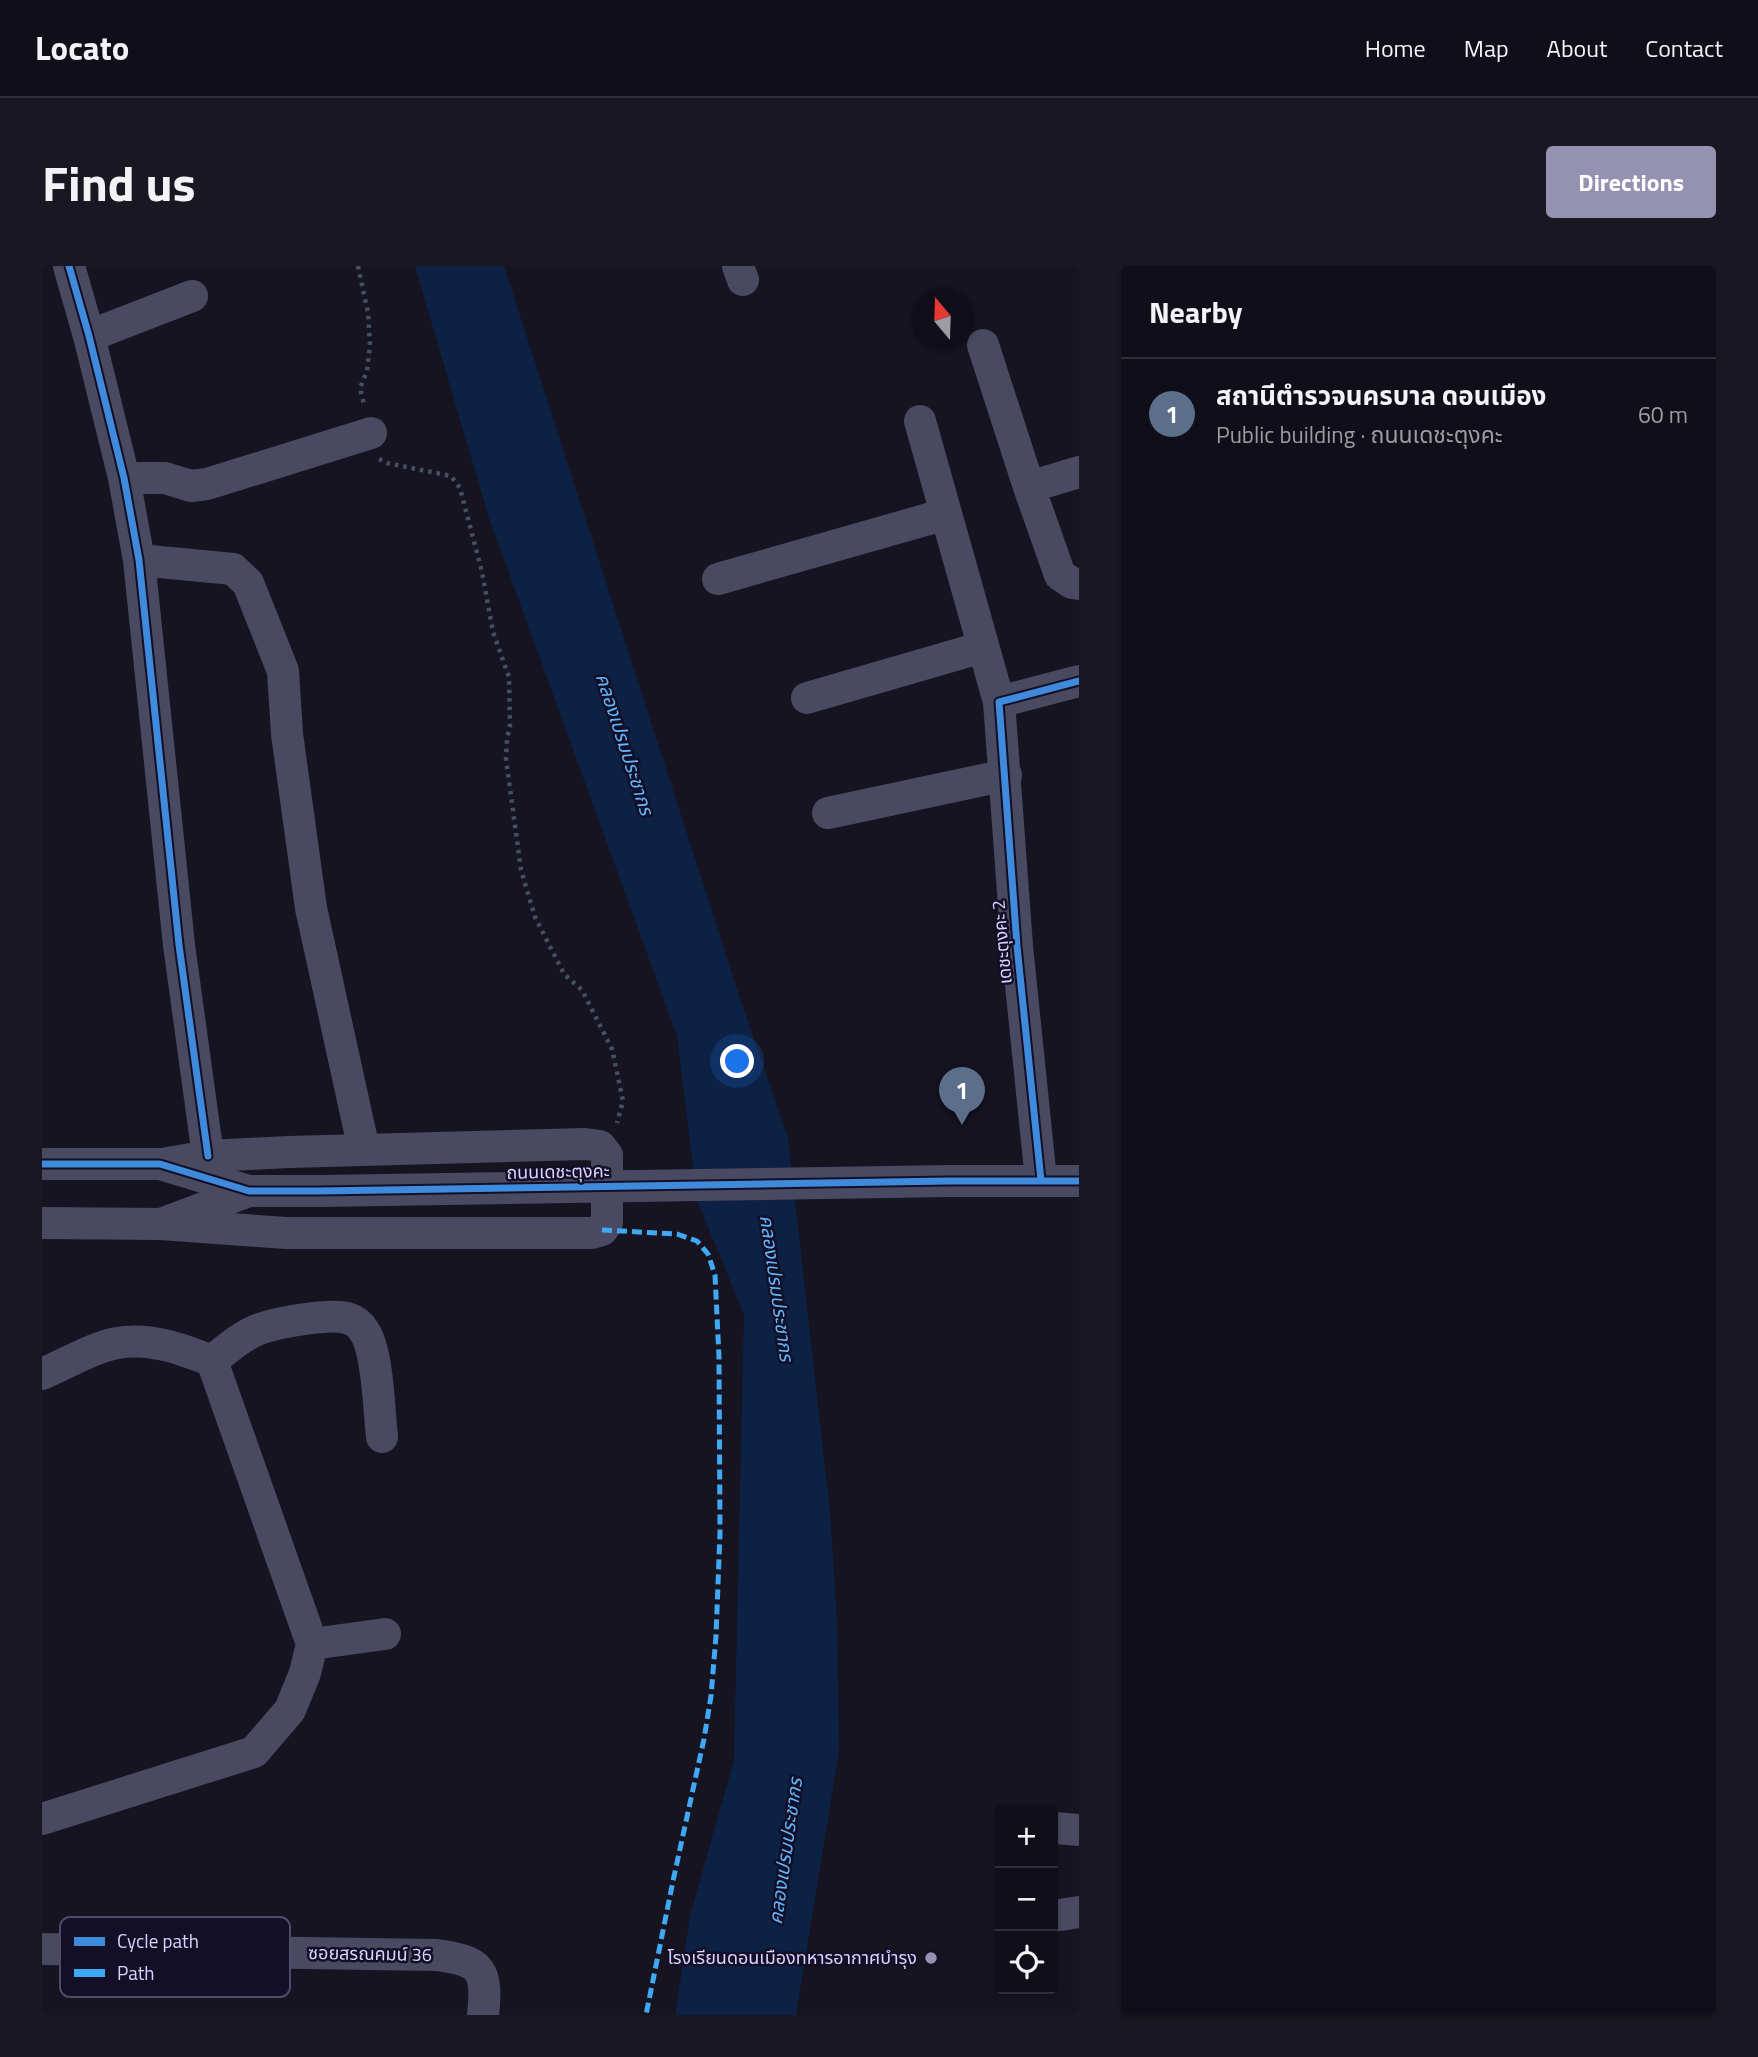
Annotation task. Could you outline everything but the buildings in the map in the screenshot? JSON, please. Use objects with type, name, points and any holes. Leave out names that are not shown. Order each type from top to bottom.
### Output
[{"type":"street","points":[[69,266],[124,478],[139,560],[179,945],[208,1156]]},
{"type":"street","points":[[89,336],[192,296]]},
{"type":"street","points":[[983,345],[1060,575],[1079,584]]},
{"type":"street","name":"เดชะตุงคะ 2","points":[[920,421],[999,702],[1017,946],[1041,1180]]},
{"type":"street","points":[[124,478],[165,478],[191,486],[207,484],[371,433]]},
{"type":"street","points":[[1029,487],[1079,472]]},
{"type":"street","points":[[718,579],[946,514]]},
{"type":"street","points":[[139,560],[233,569],[248,583],[283,671],[287,734],[312,908],[365,1150]]},
{"type":"street","points":[[807,698],[984,647]]},
{"type":"street","points":[[999,702],[1079,681]]},
{"type":"street","points":[[828,813],[1006,775]]},
{"type":"street","points":[[160,1164],[208,1156],[585,1144],[600,1146],[607,1155],[607,1223],[602,1230],[592,1233],[286,1233],[161,1224]]},
{"type":"street","name":"ถนนเดชะตุงคะ","points":[[42,1164],[160,1164],[249,1191],[1079,1181]]},
{"type":"street","name":"ถนนเดชะตุงคะ","points":[[42,1223],[161,1224],[249,1191]]},
{"type":"street","points":[[212,1361],[236,1341],[256,1330],[278,1323],[344,1317],[355,1321],[372,1347],[382,1437]]},
{"type":"street","points":[[42,1374],[118,1343],[158,1343],[212,1361],[312,1644],[306,1673],[290,1710],[254,1752],[42,1819]]},
{"type":"street","points":[[312,1644],[385,1634]]},
{"type":"street","points":[[1058,1915],[1079,1912]]},
{"type":"street","name":"ซอยสรณคมน์ 36","points":[[42,1949],[60,1949]]},
{"type":"street","name":"ซอยสรณคมน์ 36","points":[[290,1953],[437,1955],[462,1959],[475,1965],[484,1983],[483,2015]]},
{"type":"path","points":[[358,266],[368,313],[370,346],[367,371],[360,388],[377,458],[387,463],[451,476],[460,488],[482,572],[494,632],[509,677],[510,727],[506,759],[521,870],[535,917],[564,974],[582,990],[615,1059],[623,1101],[614,1131],[600,1146]]},
{"type":"water","name":"คลองเปรมประชากร","points":[[415,266],[504,266],[739,995],[788,1138],[830,1512],[837,1620],[839,1751],[796,2015],[675,2015],[690,1916],[734,1760],[744,1315],[697,1200],[677,1036],[489,518]]},
{"type":"marked path","points":[[602,1230],[677,1234],[697,1241],[708,1254],[715,1275],[719,1357],[720,1533],[711,1696],[646,2015]]},
{"type":"cycle path","points":[[69,266],[124,478],[139,560],[179,945],[208,1156]]},
{"type":"cycle path","points":[[1041,1180],[1017,946],[999,702],[1079,681]]},
{"type":"cycle path","points":[[42,1164],[160,1164],[249,1191],[1079,1181]]},
{"type":"place","name":"สถานีตำรวจนครบาล ดอนเมือง","points":[[962,1125]]},
{"type":"place","name":"โรงเรียนดอนเมืองทหารอากาศบำรุง","points":[[931,1958]]}]
